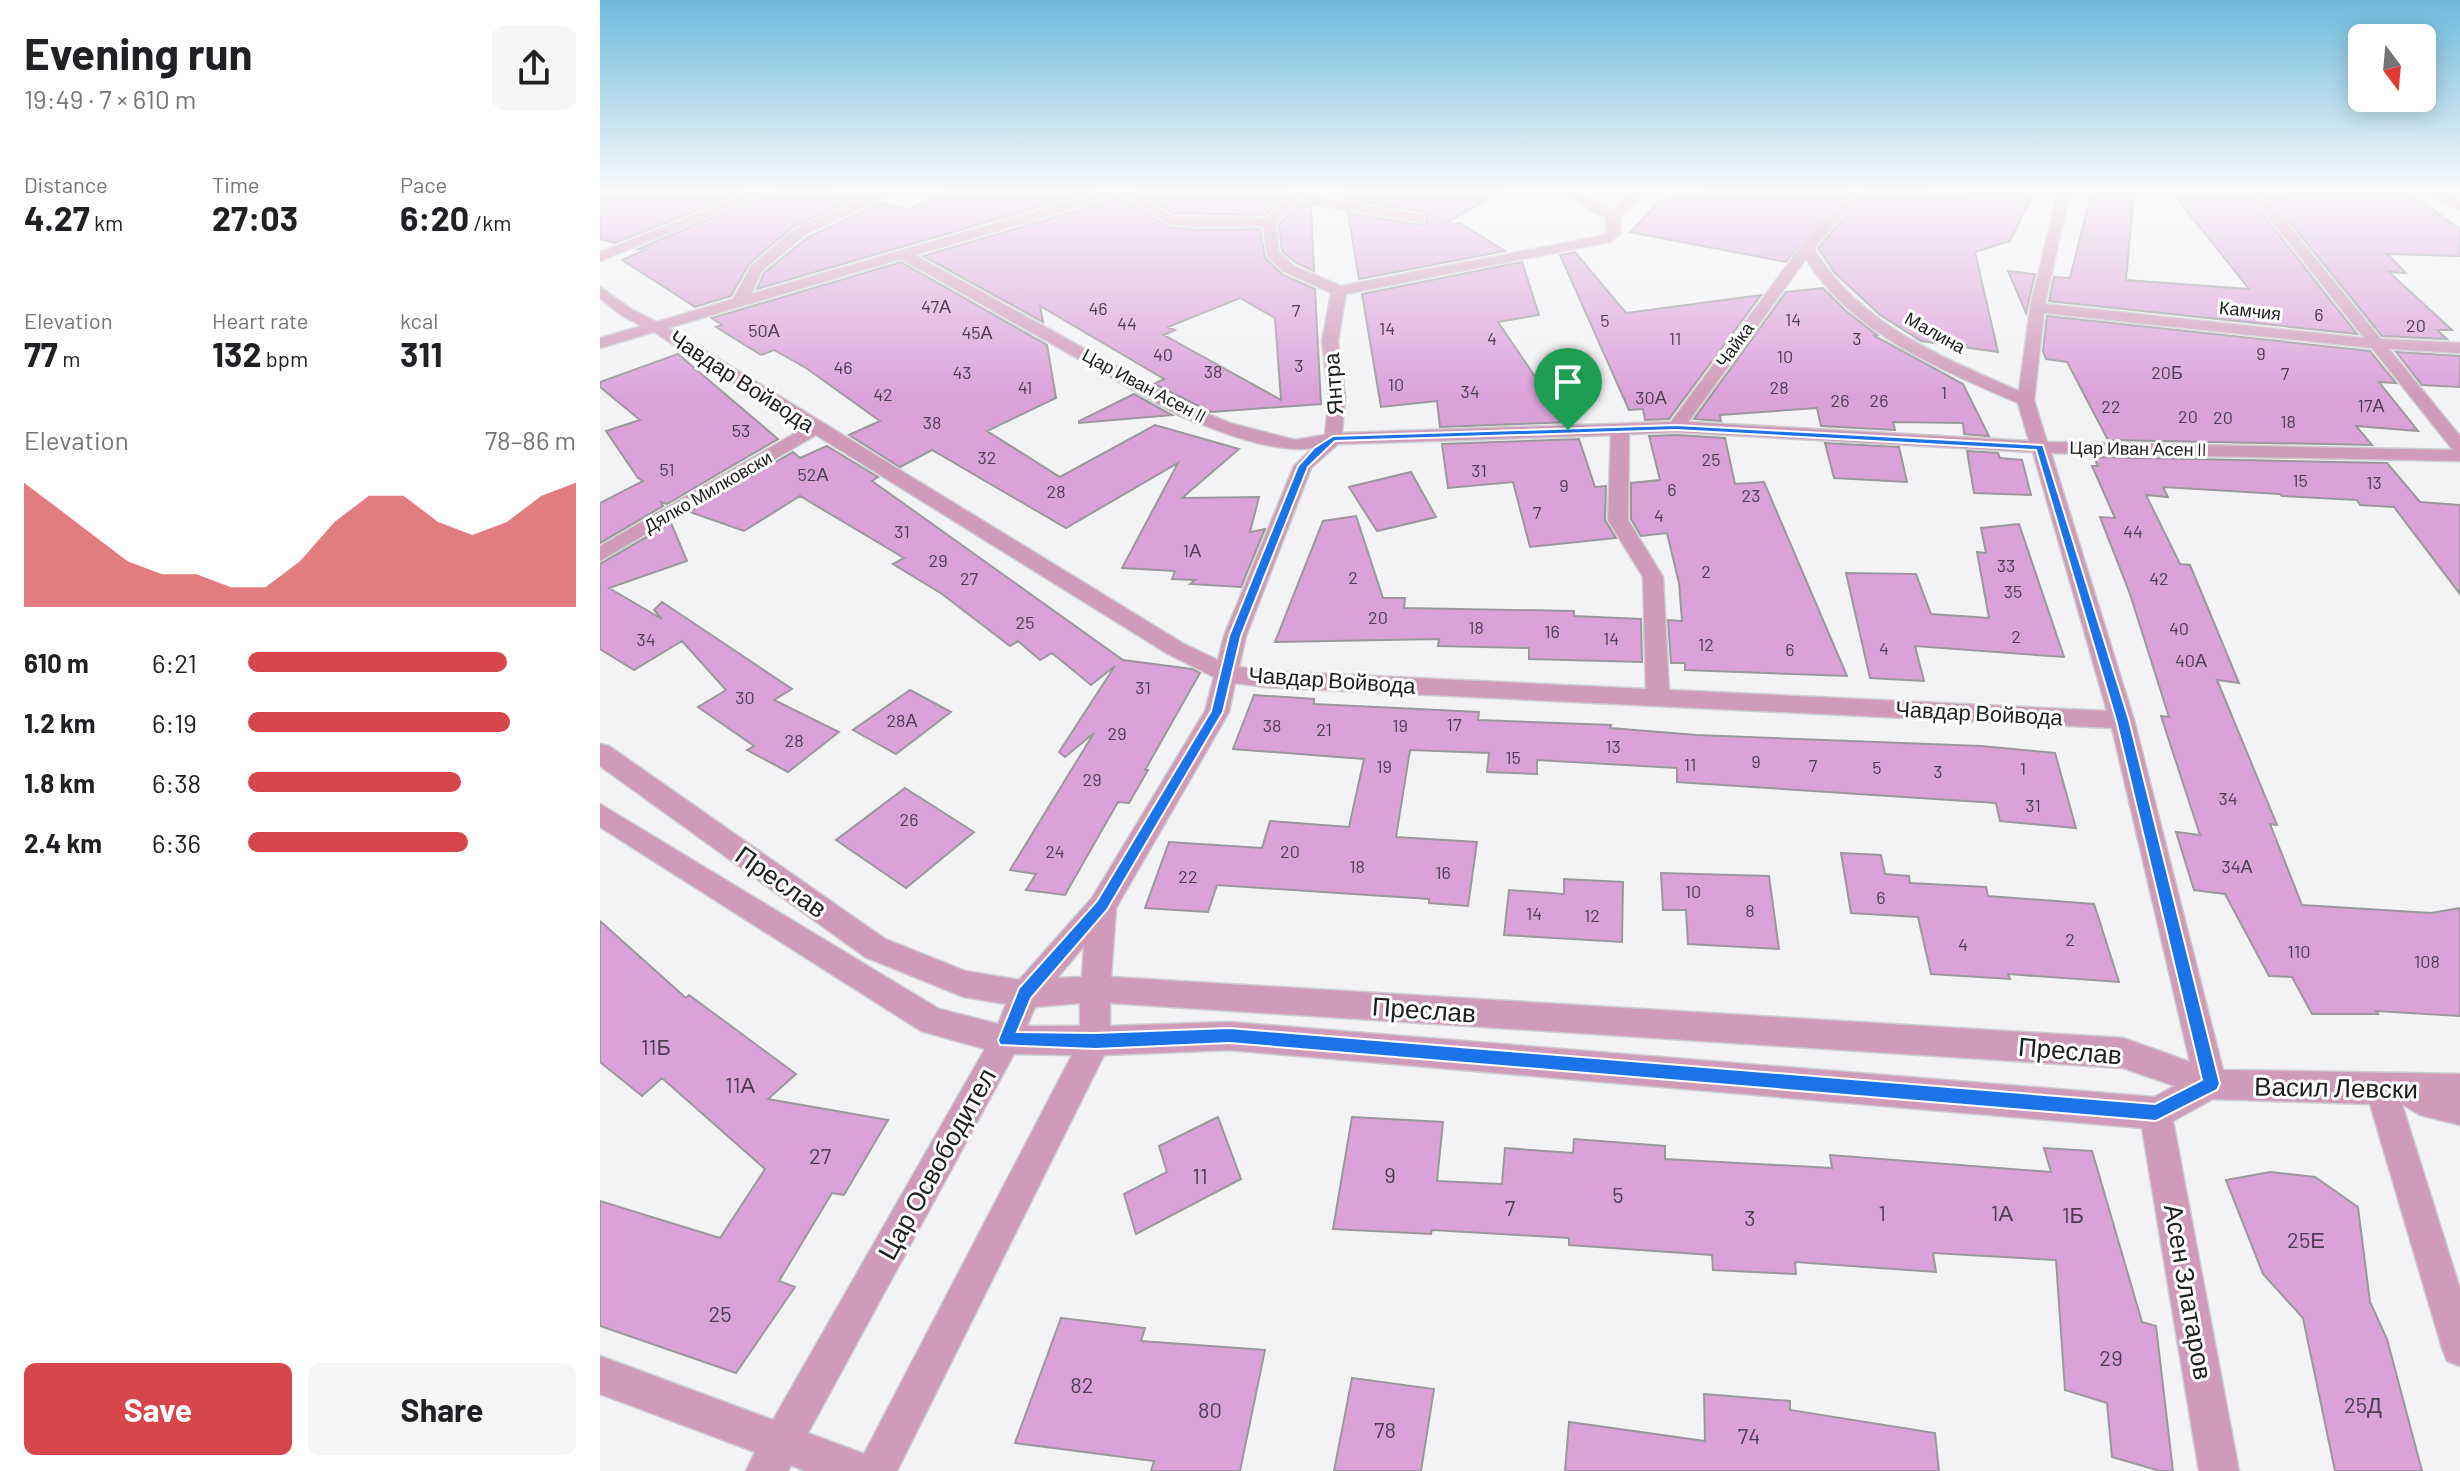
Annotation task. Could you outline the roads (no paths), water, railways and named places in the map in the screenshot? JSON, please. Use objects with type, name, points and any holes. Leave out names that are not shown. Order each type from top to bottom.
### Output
[{"type":"street","points":[[739,303],[756,269],[767,260]]},
{"type":"street","points":[[600,343],[888,260]]},
{"type":"street","name":"Цар Иван Асен II","points":[[912,260],[1184,411],[1224,427],[1295,445],[1333,439],[1676,427],[2040,447],[2460,456]]},
{"type":"street","points":[[1278,260],[1289,269],[1339,291],[1500,260]]},
{"type":"street","name":"Чайка","points":[[1676,427],[1798,260]]},
{"type":"street","name":"Малина","points":[[1815,260],[1835,290],[1859,313],[1961,370],[2026,400]]},
{"type":"street","points":[[2048,260],[2037,308],[2026,400],[2122,720],[2211,1084],[2156,1113]]},
{"type":"street","points":[[2309,260],[2460,448]]},
{"type":"street","name":"Чавдар Войвода","points":[[600,291],[626,312],[658,328],[1176,649],[1225,673],[1266,679],[2122,720]]},
{"type":"street","name":"Янтра","points":[[1102,906],[1217,712],[1235,636],[1303,466],[1333,439],[1337,397],[1330,341],[1339,291]]},
{"type":"street","name":"Камчия","points":[[2037,308],[2377,344],[2460,348]]},
{"type":"street","points":[[600,318],[626,312]]},
{"type":"street","name":"Дялко Милковски","points":[[600,555],[816,428]]},
{"type":"street","points":[[1620,429],[1618,520],[1653,577],[1658,698]]},
{"type":"street","name":"Преслав","points":[[600,753],[875,948],[964,984],[1025,994],[1095,989],[2123,1053],[2211,1084]]},
{"type":"street","name":"Преслав","points":[[600,814],[932,1021],[1006,1040],[1095,1041],[1229,1036],[2156,1113]]},
{"type":"street","points":[[876,1471],[1095,1041],[1095,989],[1102,906]]},
{"type":"street","name":"Цар Освободител","points":[[775,1457],[1006,1040],[1025,994],[1102,906]]},
{"type":"street","name":"Васил Левски","points":[[2211,1084],[2382,1090],[2460,1089]]},
{"type":"street","points":[[2382,1090],[2460,1109]]},
{"type":"street","points":[[2382,1090],[2460,1348]]},
{"type":"street","name":"Асен Златаров","points":[[2156,1113],[2219,1471]]},
{"type":"street","points":[[600,1375],[775,1457],[858,1471]]}]
